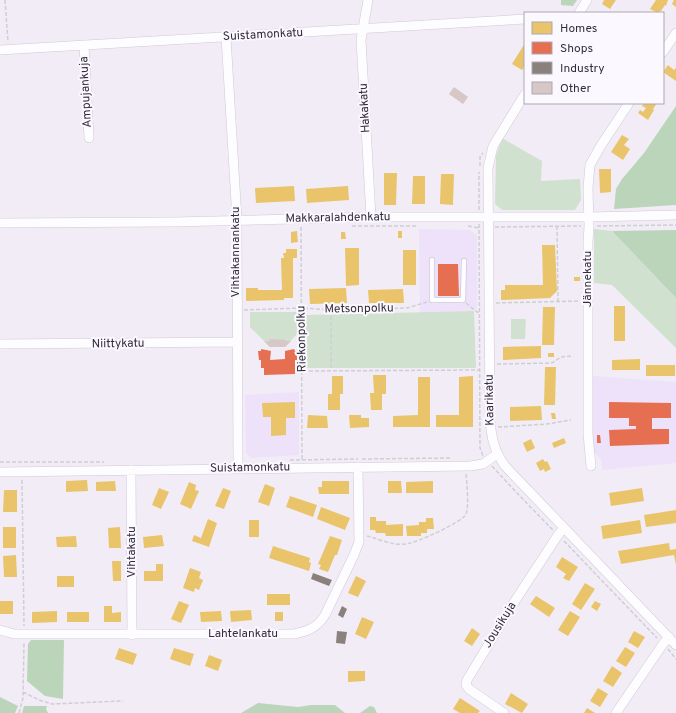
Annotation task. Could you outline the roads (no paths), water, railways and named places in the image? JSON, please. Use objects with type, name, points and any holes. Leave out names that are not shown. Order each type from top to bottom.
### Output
[{"type":"street","name":"Hakakatu","points":[[368,0],[362,30],[362,40],[371,217]]},
{"type":"street","points":[[580,12],[587,0]]},
{"type":"street","name":"Suistamonkatu","points":[[4,50],[362,30],[524,19]]},
{"type":"street","points":[[664,51],[676,33]]},
{"type":"street","name":"Vihtakannankatu","points":[[226,37],[236,220],[238,468]]},
{"type":"street","name":"Ampujankuja","points":[[84,45],[89,138]]},
{"type":"street","name":"Kaarikatu","points":[[524,96],[497,139],[491,153],[488,182],[490,427],[493,443],[497,454],[505,466],[561,531],[666,641],[676,645]]},
{"type":"street","name":"Jännekatu","points":[[591,466],[588,434],[588,188],[590,165],[628,104]]},
{"type":"street","name":"Makkaralahdenkatu","points":[[0,223],[166,222],[371,217],[488,217],[589,222],[676,215]]},
{"type":"street","name":"Niittykatu","points":[[0,344],[237,342]]},
{"type":"street","name":"Suistamonkatu","points":[[0,472],[466,466],[484,464],[497,454]]},
{"type":"street","name":"Lahtelankatu","points":[[0,630],[8,633],[24,634],[294,634],[308,631],[318,624],[325,615],[354,555],[360,535],[358,467]]},
{"type":"street","name":"Vihtakatu","points":[[131,470],[132,634]]},
{"type":"street","name":"Jousikuja","points":[[504,713],[469,690],[466,685],[467,680],[513,604],[561,531]]},
{"type":"street","points":[[616,713],[666,641]]},
{"type":"lane","points":[[432,260],[432,300],[463,300],[464,260]]}]
